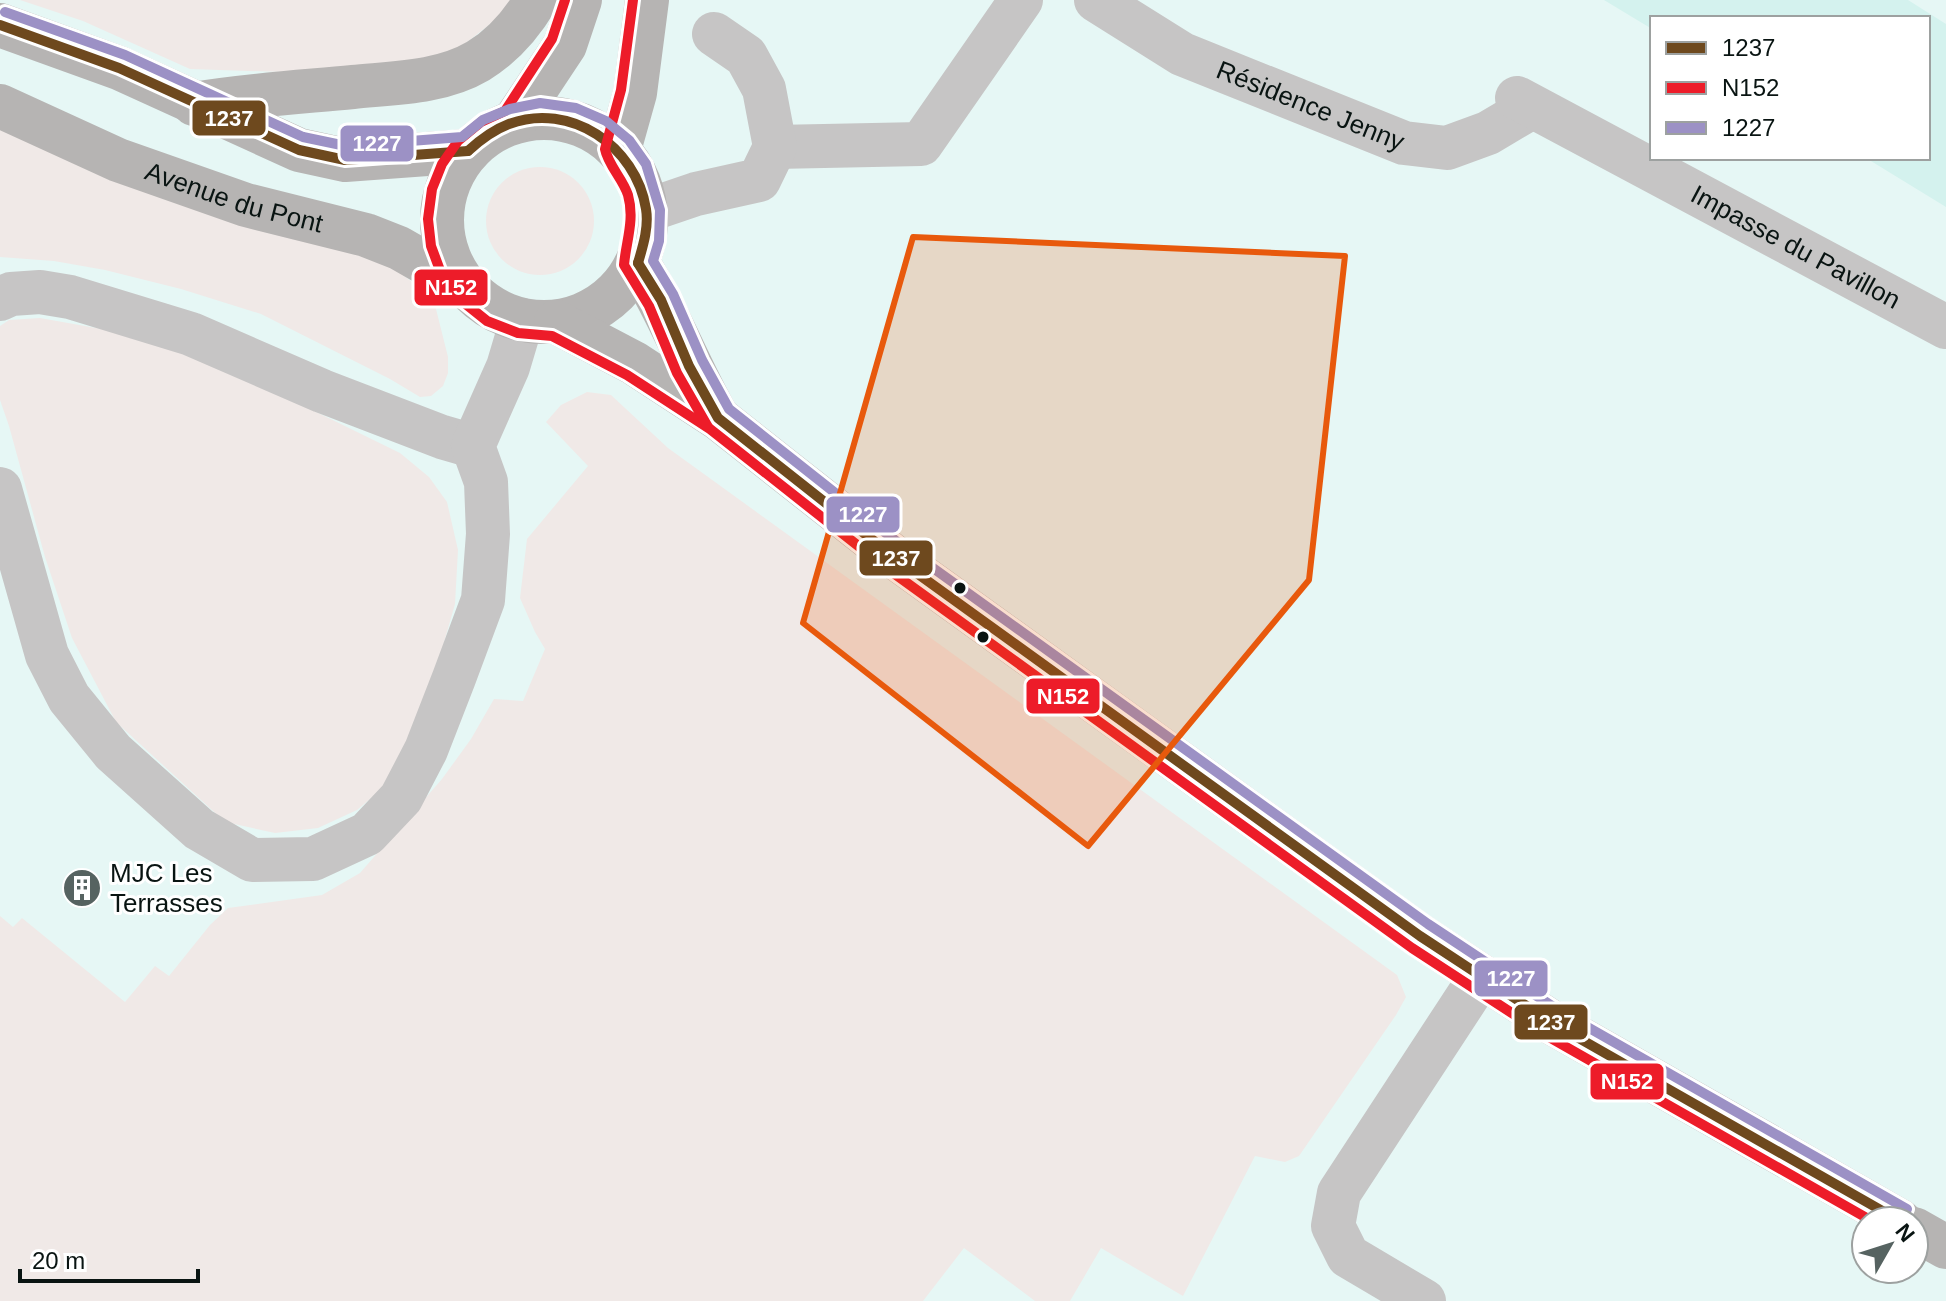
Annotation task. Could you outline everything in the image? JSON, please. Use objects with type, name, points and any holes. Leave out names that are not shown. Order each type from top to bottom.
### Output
[{"type":"main road","points":[[194,104],[228,98],[413,81],[449,73],[476,62],[505,41],[524,20],[536,0]]},
{"type":"main road","points":[[514,122],[565,45],[580,0]]},
{"type":"main road","points":[[619,150],[635,93],[647,0]]},
{"type":"main road","points":[[0,25],[119,68],[299,150],[345,160],[468,151]]},
{"type":"main road","name":"Avenue du Pont","points":[[0,106],[132,165],[246,205],[366,235],[399,248],[467,287]]},
{"type":"main road","points":[[539,321],[595,309],[627,281],[638,263],[645,239],[646,211],[634,171],[619,150],[597,132],[571,121],[542,117],[514,122],[489,133],[468,151],[454,171],[445,194],[442,219],[445,243],[453,266],[467,287],[492,308],[539,321],[634,363],[718,418],[893,556],[1420,936],[1554,1024],[1872,1205]]},
{"type":"main road","points":[[638,263],[661,300],[689,366],[718,418]]},
{"type":"street","points":[[775,147],[921,144],[1021,0]]},
{"type":"street","name":"Résidence Jenny","points":[[1096,0],[1182,54],[1404,143],[1447,148],[1488,133],[1524,103]]},
{"type":"street","points":[[646,211],[696,194],[759,180],[775,147],[764,89],[746,56],[714,34]]},
{"type":"street","name":"Impasse du Pavillon","points":[[1524,103],[1946,327]]},
{"type":"street","points":[[0,299],[11,294],[40,292],[70,297],[191,334],[322,391],[473,446]]},
{"type":"street","points":[[0,489],[47,655],[69,698],[113,752],[199,829],[252,860],[313,859],[367,834],[401,798],[426,750],[483,600],[488,534],[486,482],[473,446],[508,367],[539,321]]},
{"type":"street","points":[[1424,1301],[1348,1256],[1333,1226],[1339,1193],[1481,976]]},
{"type":"highlighted area","points":[[913,237],[1345,256],[1309,580],[1088,846],[803,623]]},
{"type":"shaded area","points":[[20,0],[521,0],[443,61],[282,72],[190,69],[83,21]]},
{"type":"shaded area","points":[[1604,0],[1908,0],[1946,24],[1946,207],[1869,160],[1930,160],[1930,16],[1650,16],[1650,28]]},
{"type":"shaded area","points":[[0,125],[385,261],[416,285],[435,305],[448,357],[448,373],[443,386],[431,396],[420,397],[261,314],[181,289],[105,270],[54,261],[0,257]]},
{"type":"shaded area","points":[[540,167],[561,171],[578,183],[590,200],[594,221],[590,242],[578,259],[561,271],[540,275],[519,271],[502,259],[490,242],[486,221],[490,200],[502,183],[519,171]]},
{"type":"shaded area","points":[[40,318],[141,336],[249,379],[400,453],[429,477],[447,502],[458,550],[455,604],[437,667],[409,749],[387,785],[357,810],[318,828],[275,833],[225,822],[116,722],[72,638],[0,400],[0,326],[9,320]]},
{"type":"shaded area","points":[[587,392],[611,395],[668,448],[1397,975],[1406,997],[1396,1015],[1299,1156],[1285,1162],[1255,1156],[1183,1296],[1101,1248],[1070,1301],[1035,1301],[964,1248],[923,1301],[0,1301],[0,916],[13,927],[22,918],[125,1002],[155,966],[169,976],[210,925],[228,908],[322,895],[360,873],[442,779],[471,739],[494,699],[523,701],[545,649],[520,598],[527,539],[588,466],[546,422],[561,405]]},
{"type":"transit line","name":"N152","points":[[565,0],[552,39],[505,111],[481,122],[458,141],[442,164],[432,189],[428,219],[431,246],[441,273],[457,297],[487,321],[518,333],[552,336],[627,375],[710,429],[885,567],[1412,948],[1547,1036],[1850,1208]]},
{"type":"transit line","name":"N152","points":[[633,0],[621,90],[605,149],[626,189],[630,204],[624,265],[649,306],[677,373],[708,427]]},
{"type":"transit line","name":"1227","points":[[5,12],[125,55],[303,137],[346,146],[462,137],[483,120],[510,109],[540,103],[576,108],[606,121],[629,140],[646,164],[660,210],[659,241],[653,261],[673,294],[702,360],[729,409],[901,545],[1428,924],[1561,1012],[1900,1205]]},
{"type":"transit line","name":"1237","points":[[0,25],[119,68],[299,150],[345,160],[468,151]]},
{"type":"transit line","name":"1237","points":[[468,151],[498,129],[532,118],[577,124],[597,134],[629,166],[640,186],[647,223],[638,263]]},
{"type":"transit line","name":"1237","points":[[638,263],[661,300],[689,366],[718,418],[893,556],[1420,936],[1554,1024],[1872,1205]]},
{"type":"place","name":"MJC Les Terrasses","points":[[82,888]]}]
